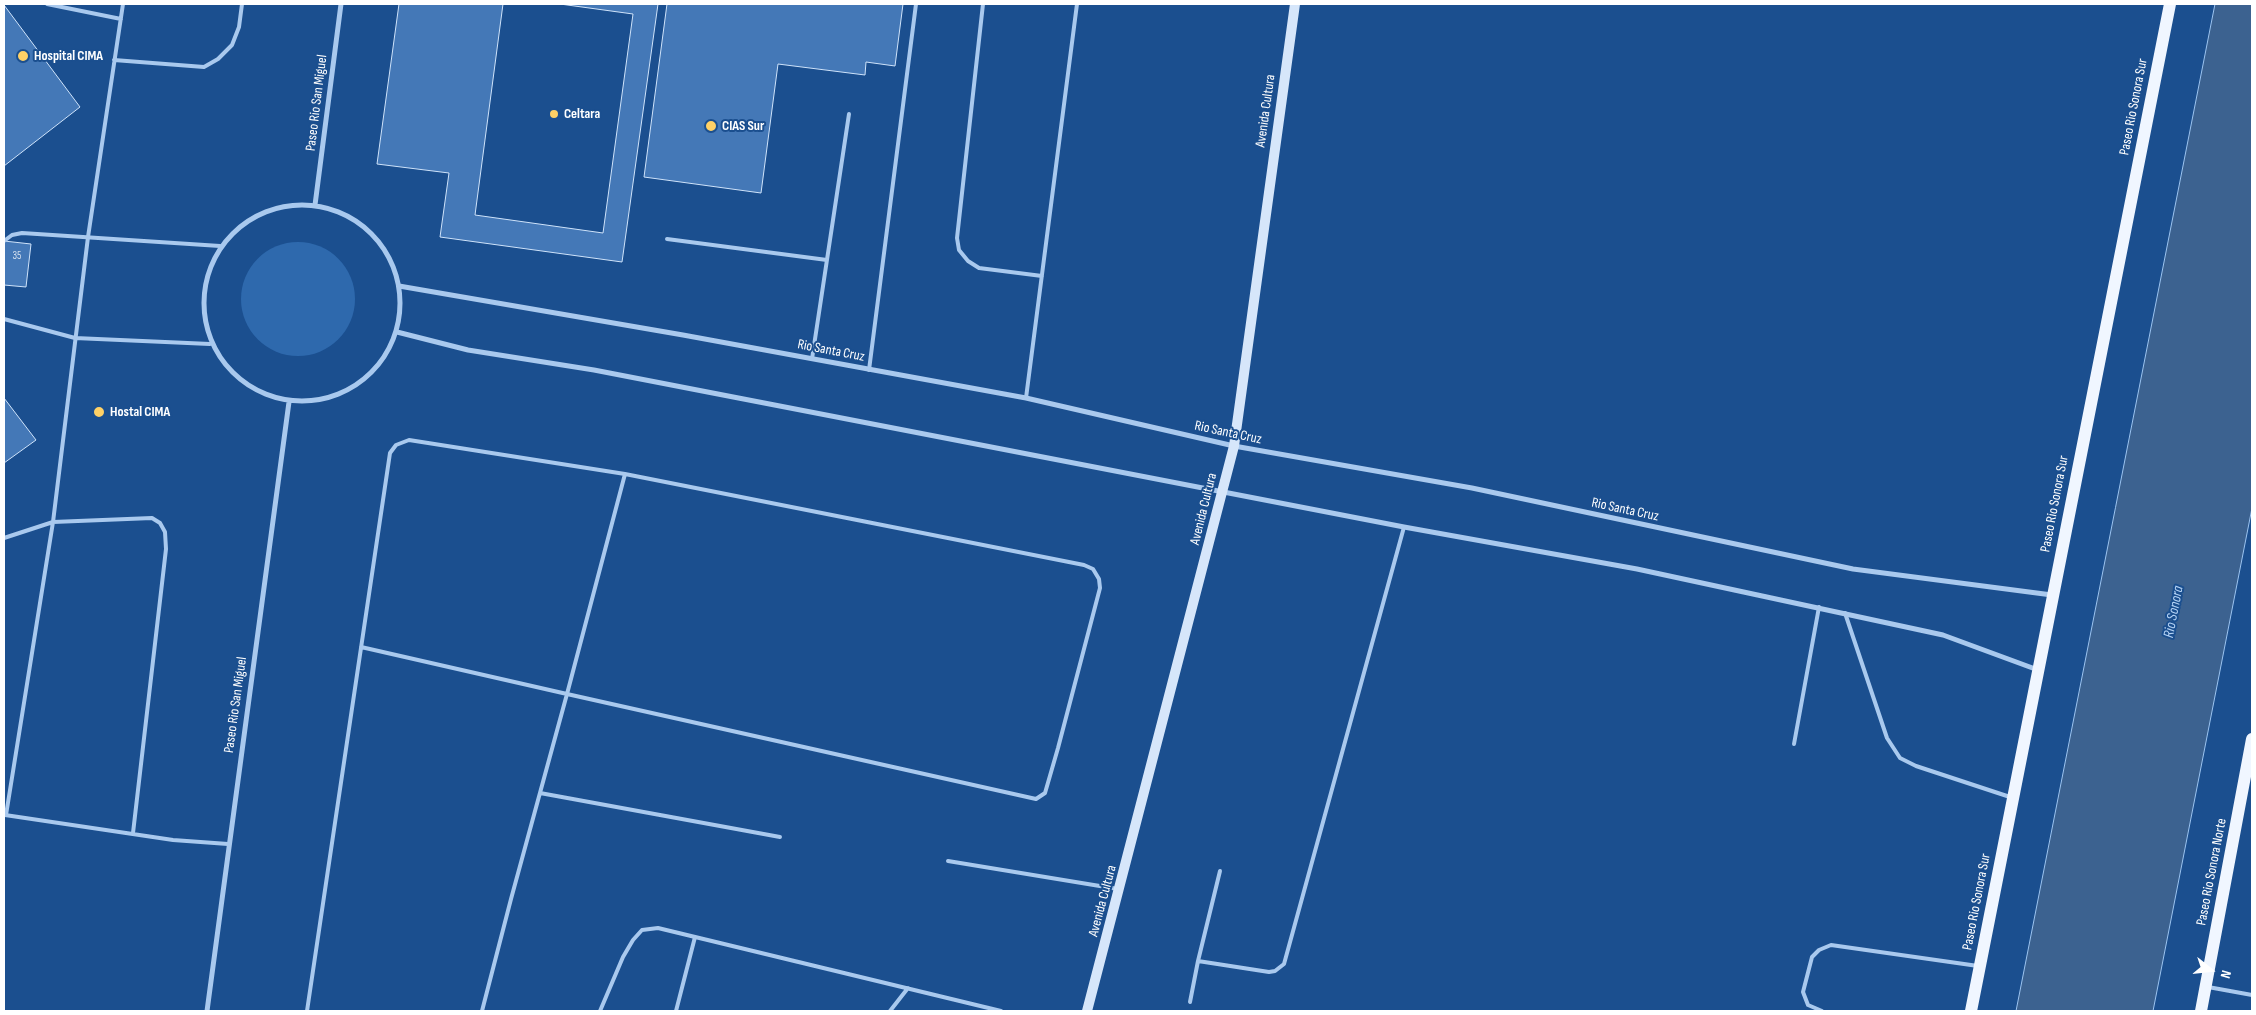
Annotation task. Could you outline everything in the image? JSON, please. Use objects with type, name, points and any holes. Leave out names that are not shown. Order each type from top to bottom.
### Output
[{"type":"main road","name":"Paseo Rio Sonora Sur","points":[[1971,1011],[2170,4]]},
{"type":"main road","name":"Paseo Rio Sonora Norte","points":[[2201,1011],[2252,739]]},
{"type":"street","name":"Paseo Rio San Miguel","points":[[314,205],[341,4]]},
{"type":"street","name":"Avenida Cultura","points":[[1087,1011],[1234,446],[1295,4]]},
{"type":"street","points":[[314,205],[341,212],[368,229],[389,255],[399,286],[400,308],[396,332],[381,362],[356,386],[324,400],[289,402],[256,392],[229,372],[210,344],[203,310],[206,277],[220,246],[245,222],[275,207],[314,205]]},
{"type":"street","name":"Rio Santa Cruz","points":[[399,286],[1026,398],[1234,446],[1472,488],[1659,530],[1852,569],[2052,595]]},
{"type":"street","points":[[396,332],[468,350],[594,370],[1223,490],[1404,527],[1637,569],[1943,634],[2039,670]]},
{"type":"street","name":"Paseo Rio San Miguel","points":[[207,1011],[289,402]]},
{"type":"lane","points":[[47,4],[121,18]]},
{"type":"lane","points":[[123,4],[88,237],[54,522],[5,815],[173,840],[228,844]]},
{"type":"lane","points":[[114,60],[204,67],[218,59],[232,44],[240,27],[242,4]]},
{"type":"lane","points":[[869,370],[916,4]]},
{"type":"lane","points":[[983,4],[957,238],[960,250],[968,262],[979,268],[1042,276]]},
{"type":"lane","points":[[1026,398],[1077,4]]},
{"type":"lane","points":[[812,359],[849,114]]},
{"type":"lane","points":[[4,241],[12,235],[22,233],[220,246]]},
{"type":"lane","points":[[667,239],[827,260]]},
{"type":"lane","points":[[4,319],[75,338],[210,344]]},
{"type":"lane","points":[[307,1011],[361,647],[390,453],[396,445],[409,440],[625,474],[1084,565],[1093,569],[1099,579],[1100,588],[1045,793],[1036,799],[361,647]]},
{"type":"lane","points":[[482,1011],[625,474]]},
{"type":"lane","points":[[4,538],[54,522],[152,518],[160,522],[165,532],[166,549],[133,833]]},
{"type":"lane","points":[[1198,961],[1269,972],[1275,971],[1284,964],[1404,527]]},
{"type":"lane","points":[[1794,744],[1819,607]]},
{"type":"lane","points":[[1845,613],[1887,738],[1900,758],[1916,766],[2013,798]]},
{"type":"lane","points":[[540,793],[780,837]]},
{"type":"lane","points":[[948,861],[1120,889]]},
{"type":"lane","points":[[1190,1002],[1220,871]]},
{"type":"lane","points":[[600,1011],[623,957],[633,940],[642,930],[658,928],[1001,1011]]},
{"type":"lane","points":[[676,1011],[695,937]]},
{"type":"lane","points":[[1822,1011],[1808,1005],[1803,992],[1812,957],[1819,950],[1831,945],[1980,966]]},
{"type":"lane","points":[[2206,986],[2252,995]]},
{"type":"lane","points":[[890,1011],[908,988]]},
{"type":"shaded area","points":[[298,242],[320,247],[338,259],[350,277],[355,299],[350,321],[338,339],[320,351],[298,356],[276,351],[258,339],[246,321],[241,299],[246,277],[258,259],[276,247]]},
{"type":"water","name":"Rio Sonora","points":[[2215,4],[2252,4],[2252,508],[2153,1011],[2016,1011]]},
{"type":"building","points":[[399,4],[658,4],[622,262],[440,237],[449,173],[377,164]]},
{"type":"building","name":"Celtara","points":[[503,4],[560,4],[633,14],[603,233],[475,215]]},
{"type":"building","name":"CIAS Sur","points":[[667,4],[903,4],[895,66],[866,62],[865,75],[778,64],[761,193],[644,177]]},
{"type":"building","name":"Hospital CIMA","points":[[4,5],[80,107],[4,166]]},
{"type":"building","points":[[4,241],[31,244],[26,287],[4,285]]},
{"type":"building","points":[[4,398],[36,440],[4,463]]},
{"type":"place","name":"Hospital CIMA","points":[[23,56]]},
{"type":"place","name":"Celtara","points":[[554,114]]},
{"type":"place","name":"CIAS Sur","points":[[711,126]]},
{"type":"place","name":"Hostal CIMA","points":[[99,412]]}]
